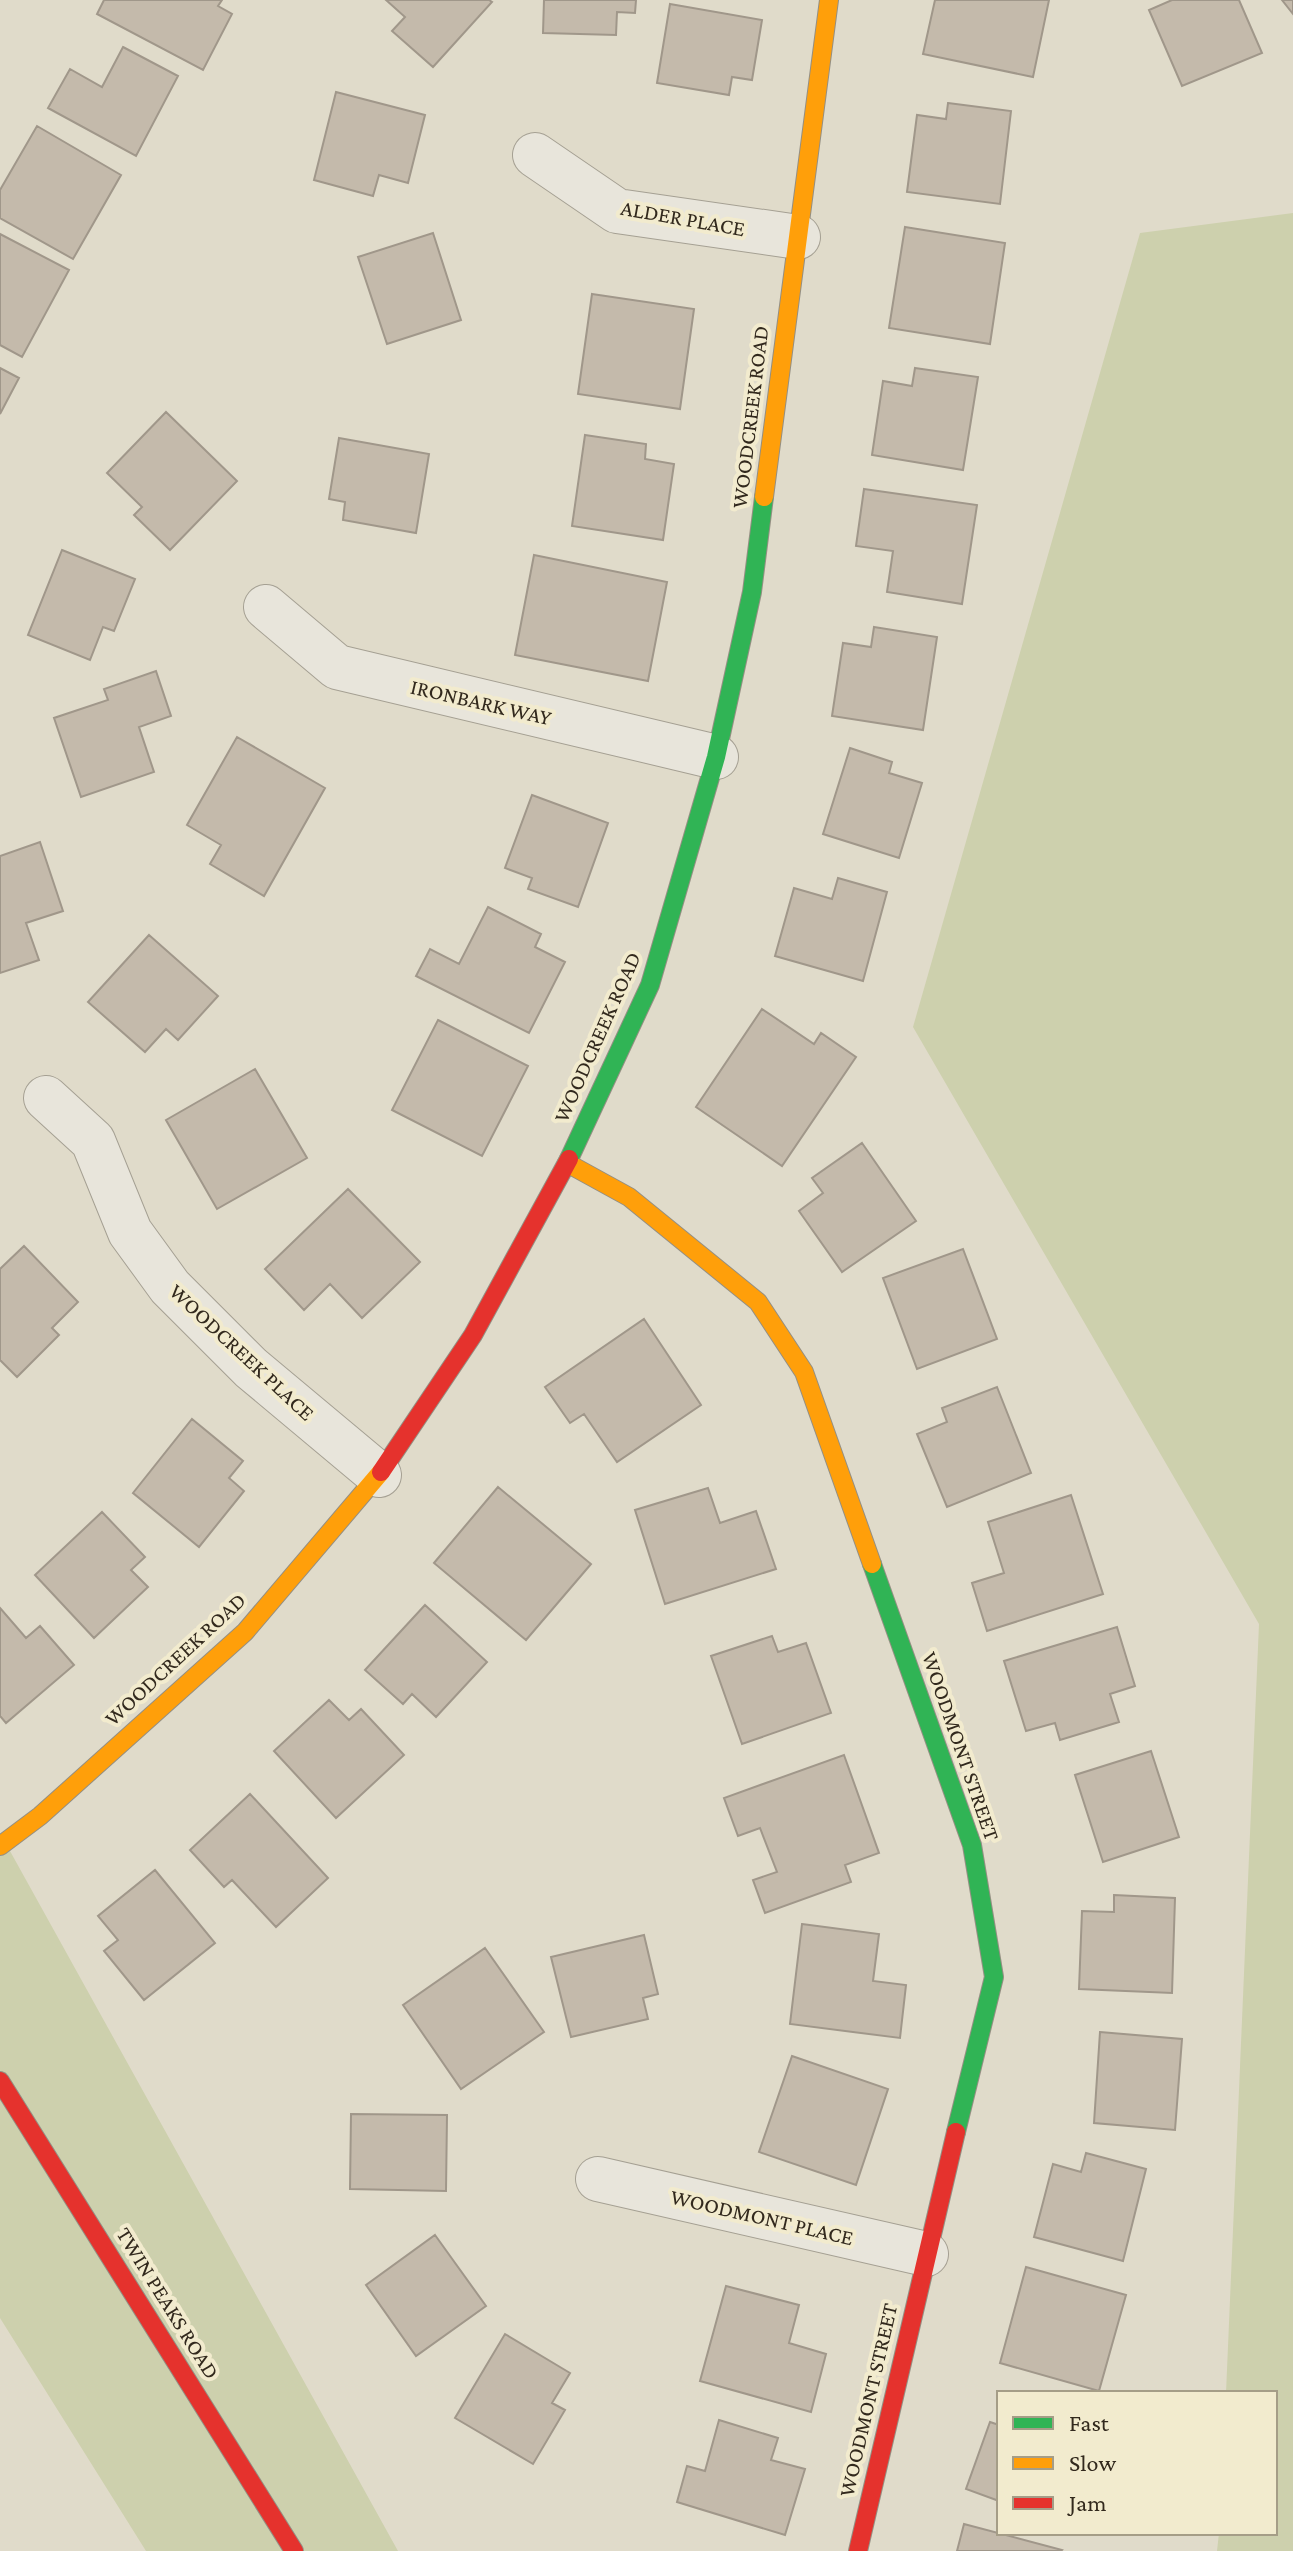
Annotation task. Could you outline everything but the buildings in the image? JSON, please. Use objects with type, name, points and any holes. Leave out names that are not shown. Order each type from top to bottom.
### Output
[{"type":"street","name":"WOODCREEK ROAD","points":[[0,1846],[40,1816],[245,1632],[379,1475],[473,1335],[567,1163],[650,985],[716,757],[752,592],[829,0]]},
{"type":"street","name":"ALDER PLACE","points":[[535,155],[617,211],[798,237]]},
{"type":"street","name":"IRONBARK WAY","points":[[266,607],[337,667],[716,757]]},
{"type":"street","name":"WOODCREEK PLACE","points":[[46,1098],[93,1141],[130,1232],[170,1287],[251,1368],[379,1475]]},
{"type":"street","name":"WOODMONT STREET","points":[[567,1163],[629,1197],[758,1302],[804,1372],[972,1845],[994,1977],[858,2551]]},
{"type":"street","name":"TWIN PEAKS ROAD","points":[[0,2081],[294,2551]]},
{"type":"street","name":"WOODMONT PLACE","points":[[598,2179],[926,2254]]},
{"type":"green space","points":[[1293,213],[1293,2551],[1217,2551],[1219,2535],[1277,2535],[1277,2391],[1226,2391],[1259,1624],[913,1027],[1140,233]]},
{"type":"green space","points":[[0,1833],[398,2551],[146,2551],[0,2318]]},
{"type":"traffic: fast","points":[[569,1159],[650,985],[716,757],[752,592],[764,497]]},
{"type":"traffic: fast","points":[[872,1564],[972,1845],[994,1977],[956,2132]]},
{"type":"traffic: slow","points":[[764,497],[829,0]]},
{"type":"traffic: slow","points":[[567,1163],[629,1197],[758,1302],[804,1372],[872,1564]]},
{"type":"traffic: slow","points":[[0,1846],[40,1816],[245,1632],[381,1472]]},
{"type":"traffic: jam","points":[[381,1472],[473,1335],[569,1159]]},
{"type":"traffic: jam","points":[[0,2081],[294,2551]]},
{"type":"traffic: jam","points":[[858,2551],[956,2132]]}]
